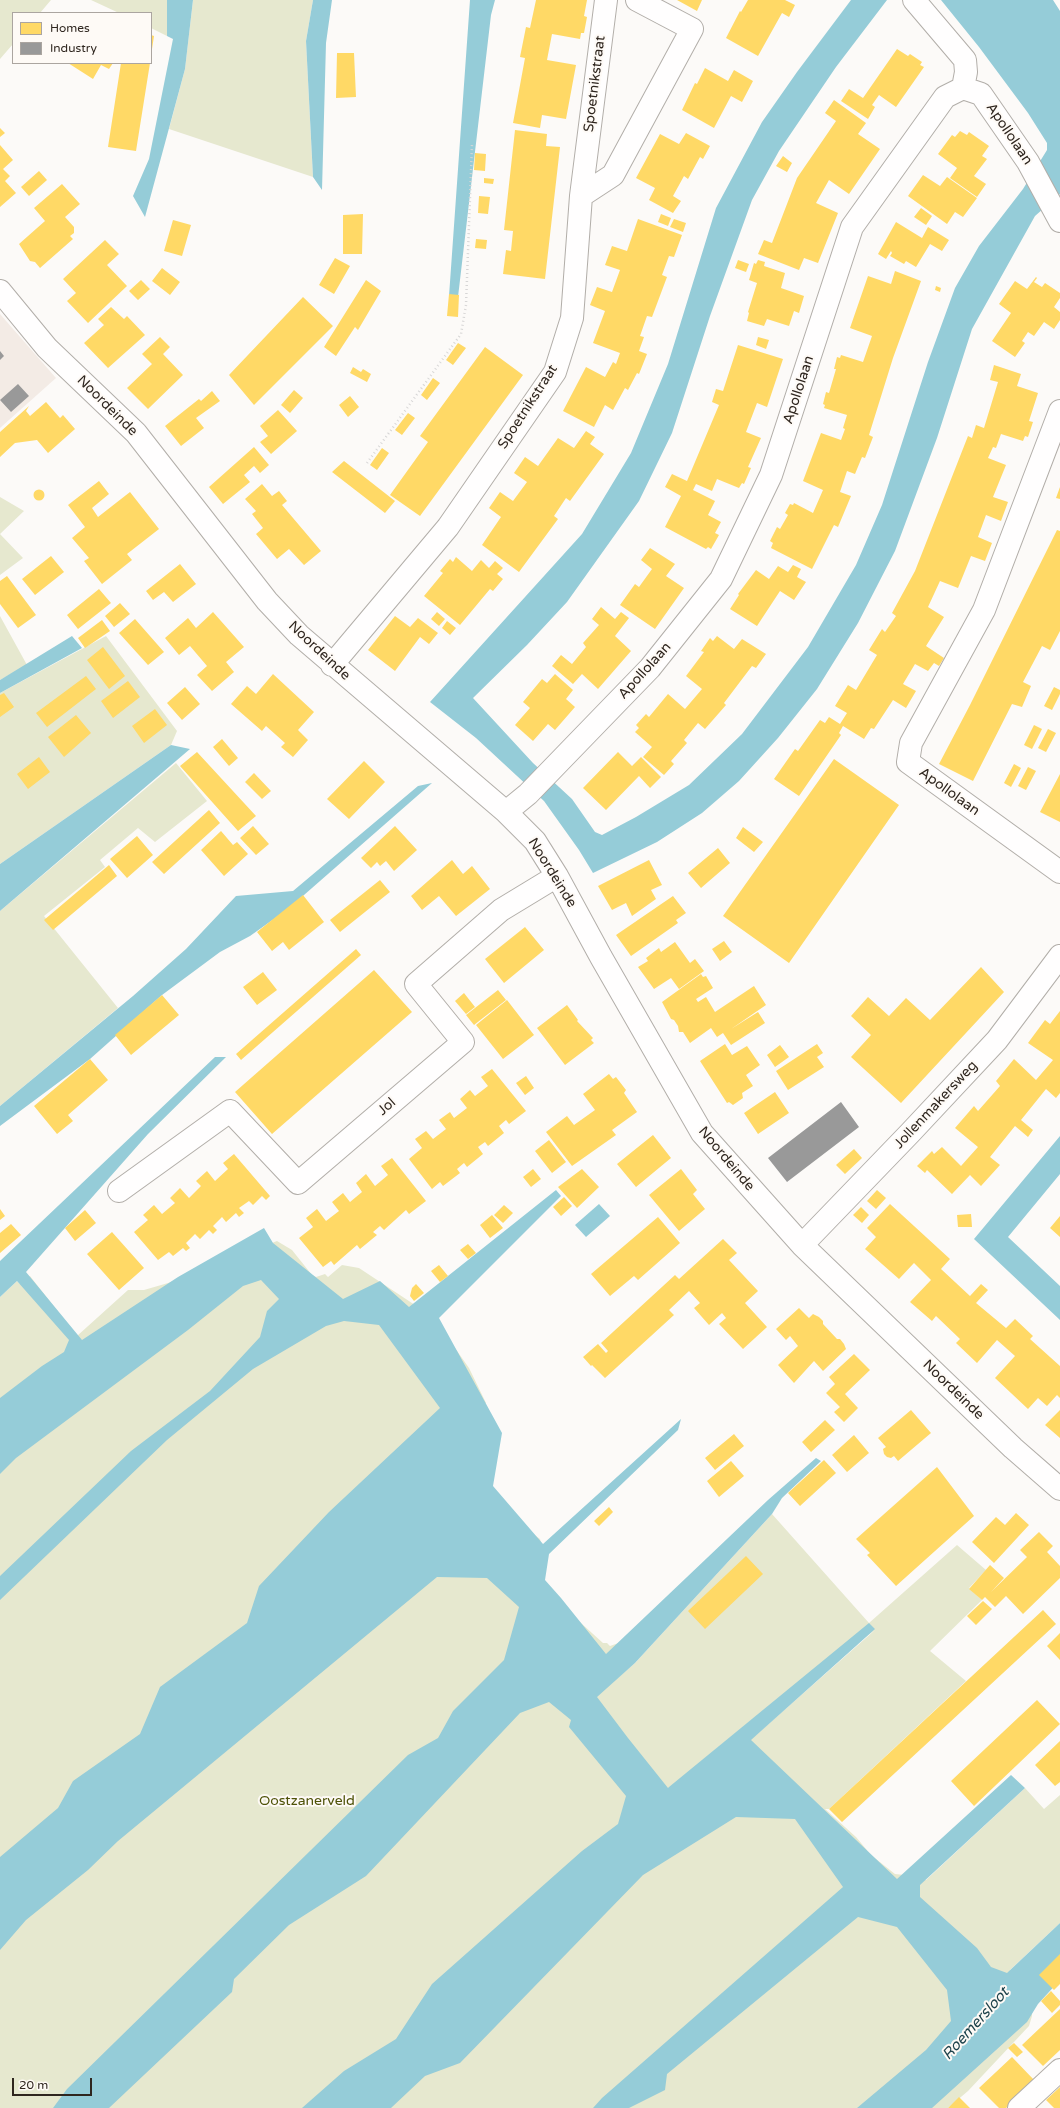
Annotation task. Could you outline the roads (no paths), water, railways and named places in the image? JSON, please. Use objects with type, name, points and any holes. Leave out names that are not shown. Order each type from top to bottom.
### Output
[{"type":"street","name":"Spoetnikstraat","points":[[332,665],[448,527],[555,372],[572,318],[581,196],[606,0]]},
{"type":"street","points":[[581,196],[613,175],[692,29],[638,0]]},
{"type":"street","points":[[914,0],[965,60],[966,72],[963,88]]},
{"type":"street","name":"Apollolaan","points":[[506,812],[528,794],[650,668],[721,579],[771,475],[852,227],[945,97],[963,88],[981,94],[1028,162],[1056,214]]},
{"type":"street","name":"Noordeinde","points":[[0,290],[47,348],[136,433],[267,601],[299,635],[332,665],[506,812],[535,841],[557,876],[601,957],[702,1133],[802,1245],[1013,1448],[1060,1489]]},
{"type":"street","name":"Apollolaan","points":[[1059,418],[984,610],[911,743],[908,762],[1060,872]]},
{"type":"street","name":"Jol","points":[[119,1191],[230,1111],[298,1183],[463,1042],[416,984],[501,910],[557,876]]},
{"type":"street","name":"Jollenmakersweg","points":[[802,1245],[997,1040],[1060,956]]},
{"type":"street","points":[[1019,2108],[1060,2070]]},
{"type":"water","points":[[167,0],[193,0],[185,69],[145,217],[133,196],[149,159],[173,39],[167,36]]},
{"type":"water","points":[[313,0],[332,0],[326,43],[322,190],[313,177],[306,41]]},
{"type":"water","points":[[470,0],[495,0],[491,15],[458,297],[449,296]]},
{"type":"water","points":[[851,0],[887,0],[836,67],[779,151],[752,200],[710,316],[672,433],[639,501],[567,602],[527,645],[473,698],[533,763],[572,799],[595,832],[602,835],[636,817],[689,785],[742,734],[808,647],[856,565],[882,505],[928,362],[955,288],[979,246],[1023,189],[1047,150],[1047,143],[1028,113],[979,47],[941,0],[1053,0],[1060,11],[1060,194],[1035,216],[972,329],[937,438],[895,551],[858,623],[817,689],[778,738],[739,781],[702,813],[657,842],[593,873],[579,850],[544,801],[476,738],[430,702],[582,534],[631,453],[668,364],[716,208],[762,122]]},
{"type":"water","points":[[72,636],[82,648],[0,693],[0,680]]},
{"type":"water","points":[[171,745],[190,749],[0,911],[0,864]]},
{"type":"water","points":[[432,783],[288,909],[250,936],[220,952],[162,995],[90,1059],[0,1126],[0,1106],[133,996],[186,949],[236,896],[293,891],[418,786]]},
{"type":"water","name":"Roemersloot","points":[[215,1057],[226,1057],[148,1134],[26,1272],[82,1340],[178,1277],[264,1228],[273,1243],[343,1299],[380,1281],[409,1307],[556,1190],[561,1196],[439,1318],[502,1433],[493,1486],[543,1544],[681,1419],[678,1430],[549,1554],[545,1580],[606,1654],[768,1500],[816,1458],[821,1461],[782,1498],[772,1514],[635,1663],[597,1697],[628,1738],[668,1788],[869,1623],[875,1629],[751,1740],[897,1879],[1011,1775],[1025,1788],[920,1885],[920,1897],[977,1948],[991,1967],[1007,1973],[1060,1923],[1060,1980],[1038,2004],[1027,2022],[932,2108],[857,2108],[926,2050],[951,2021],[947,1990],[897,1927],[858,1917],[667,2074],[665,2090],[629,2108],[593,2108],[602,2098],[843,1887],[795,1819],[736,1817],[643,1875],[460,2063],[425,2076],[391,2108],[302,2108],[344,2071],[396,2039],[432,1984],[582,1851],[618,1824],[626,1796],[569,1727],[571,1720],[549,1702],[520,1713],[366,1876],[289,1925],[234,1979],[232,1992],[109,2108],[53,2108],[67,2089],[408,1755],[438,1738],[453,1711],[504,1660],[519,1607],[487,1578],[437,1577],[118,1841],[88,1870],[26,1920],[0,1950],[0,1857],[58,1808],[73,1781],[140,1734],[160,1687],[247,1623],[259,1586],[329,1512],[440,1408],[379,1325],[344,1321],[326,1326],[253,1369],[167,1440],[0,1600],[0,1576],[131,1451],[210,1391],[260,1337],[267,1311],[279,1299],[261,1280],[243,1286],[188,1330],[16,1458],[0,1474],[0,1398],[42,1366],[64,1352],[69,1340],[17,1281],[0,1297],[0,1261]]},
{"type":"water","points":[[1060,1136],[1060,1174],[1008,1237],[1060,1286],[1060,1320],[974,1239]]},
{"type":"water","points":[[599,1204],[610,1216],[586,1237],[575,1225]]},
{"type":"park label","name":"Oostzanerveld","points":[[307,1801]]}]
